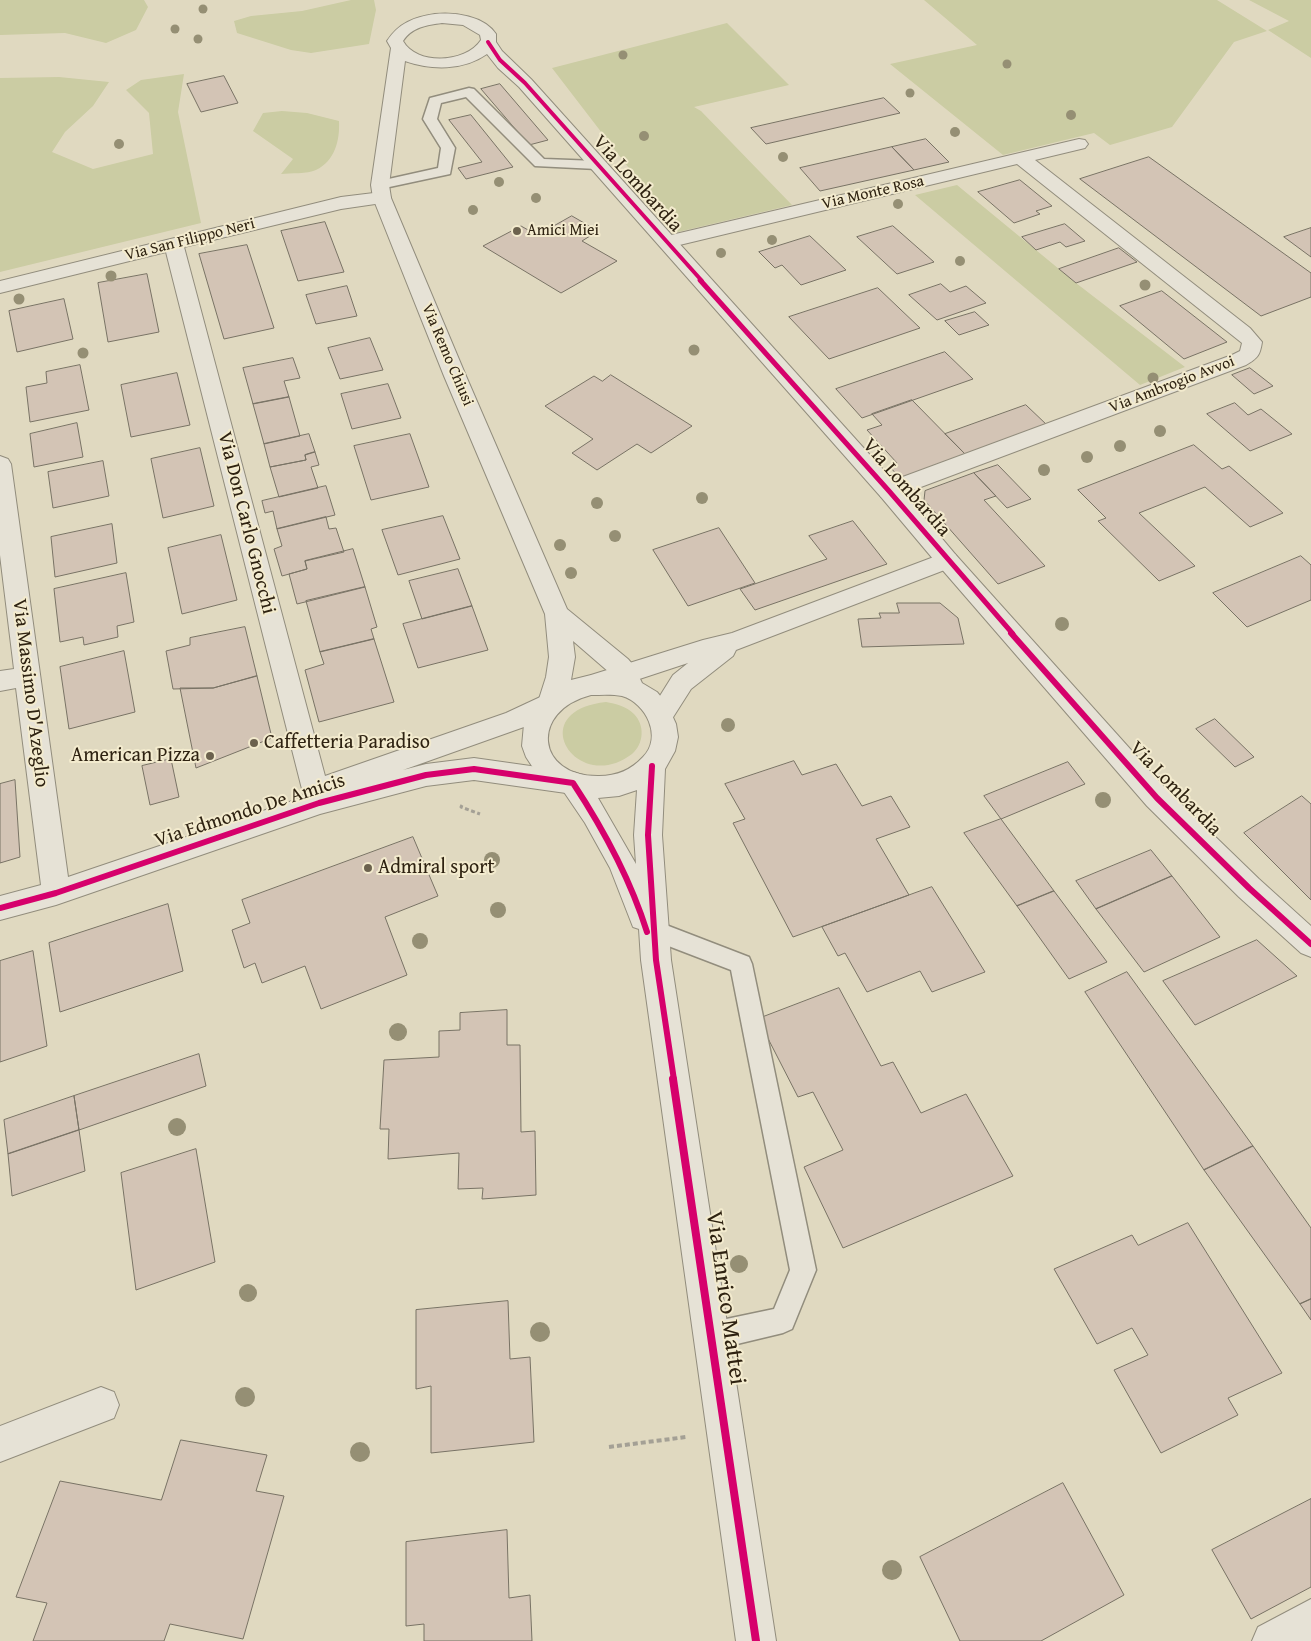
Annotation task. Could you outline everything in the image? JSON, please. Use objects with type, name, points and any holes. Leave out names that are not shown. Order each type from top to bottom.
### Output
[{"type":"street","name":"Via Lombardia","points":[[466,7],[486,35],[493,52],[505,67],[525,83],[667,242],[1157,798],[1249,888],[1311,944]]},
{"type":"street","points":[[381,191],[398,50],[396,41],[399,33],[426,14],[473,22],[486,35]]},
{"type":"street","name":"Via Lombardia","points":[[398,50],[406,56],[419,61],[443,63],[461,60],[475,55],[484,48],[486,35]]},
{"type":"street","name":"Via Lombardia","points":[[461,60],[505,67]]},
{"type":"street","points":[[394,87],[410,73],[443,63]]},
{"type":"street","name":"Via Monte Rosa","points":[[667,242],[1079,144]]},
{"type":"street","name":"Via Ambrogio Avvoi","points":[[888,491],[1239,360],[1250,354],[1252,342],[1243,332],[1021,158]]},
{"type":"street","name":"Via San Filippo Neri","points":[[0,287],[341,203],[381,191]]},
{"type":"street","name":"Via Remo Chiusi","points":[[381,191],[455,376],[558,614],[562,657],[559,677],[551,702]]},
{"type":"street","name":"Via Don Carlo Gnocchi","points":[[174,244],[317,797]]},
{"type":"street","name":"Via Massimo D'Azeglio","points":[[0,464],[56,893]]},
{"type":"street","points":[[629,681],[661,715],[666,733],[663,751],[648,771],[629,782],[604,788],[581,786],[560,778],[548,769],[537,753],[534,735],[539,718],[551,702],[570,690],[591,684],[614,685],[629,681],[703,649],[736,641],[947,560]]},
{"type":"street","name":"Via Remo Chiusi","points":[[558,614],[605,653],[629,681]]},
{"type":"street","points":[[661,715],[682,682],[736,641]]},
{"type":"street","points":[[0,681],[28,676]]},
{"type":"street","name":"Via Edmondo De Amicis","points":[[0,908],[56,893],[215,837],[317,797],[390,762],[515,720],[551,702]]},
{"type":"street","name":"Via Enrico Mattei","points":[[652,766],[648,835],[654,945],[756,1641]]},
{"type":"street","name":"Via Edmondo De Amicis","points":[[317,797],[426,775],[474,769],[574,783]]},
{"type":"street","name":"Via Enrico Mattei","points":[[574,783],[616,853],[638,901],[654,945]]},
{"type":"street","points":[[0,1444],[102,1404]]},
{"type":"street","points":[[1272,1641],[1311,1619]]},
{"type":"lane","points":[[381,191],[445,171],[448,148],[430,119],[435,101],[469,92],[540,163],[597,165]]},
{"type":"lane","points":[[654,945],[740,964],[803,1270],[783,1320],[712,1336]]},
{"type":"path","points":[[609,1446],[726,1432]]},
{"type":"green space","points":[[0,0],[144,0],[148,7],[136,30],[106,43],[65,33],[0,35]]},
{"type":"green space","points":[[351,0],[374,0],[376,10],[369,44],[311,53],[291,50],[237,33],[234,21],[251,16],[302,11]]},
{"type":"green space","points":[[924,0],[1217,0],[1267,31],[1234,42],[1172,127],[1110,145],[1094,133],[1003,155],[890,64],[977,45]]},
{"type":"green space","points":[[1249,0],[1311,0],[1311,58],[1268,30],[1289,21]]},
{"type":"green space","points":[[727,23],[789,85],[694,107],[701,111],[792,205],[678,232],[552,68]]},
{"type":"green space","points":[[184,74],[178,112],[201,223],[0,272],[0,78],[59,77],[109,82],[93,106],[65,132],[52,152],[93,169],[153,154],[149,113],[126,90],[141,80]]},
{"type":"green space","points":[[282,111],[307,113],[339,121],[337,142],[332,156],[316,170],[281,174],[293,159],[253,131],[263,113]]},
{"type":"green space","points":[[957,185],[1076,283],[1185,367],[1140,385],[915,195]]},
{"type":"green space","points":[[606,702],[624,707],[638,718],[642,734],[641,740],[632,754],[612,764],[593,765],[577,758],[567,747],[563,733],[567,720],[581,709]]},
{"type":"building","points":[[224,76],[238,103],[201,112],[187,84]]},
{"type":"building","points":[[500,84],[548,140],[529,145],[481,89]]},
{"type":"building","points":[[884,98],[900,113],[766,144],[751,128]]},
{"type":"building","points":[[471,115],[513,167],[466,179],[458,168],[482,162],[449,120]]},
{"type":"building","points":[[926,139],[949,162],[914,170],[892,147]]},
{"type":"building","points":[[892,147],[914,170],[820,191],[800,168]]},
{"type":"building","points":[[1149,157],[1311,273],[1311,297],[1261,316],[1080,179]]},
{"type":"building","points":[[1020,180],[1052,206],[1036,211],[1040,214],[1014,223],[978,192]]},
{"type":"building","points":[[572,216],[598,231],[582,241],[617,261],[561,293],[483,246],[521,226],[537,235]]},
{"type":"building","points":[[325,222],[344,272],[298,281],[281,231]]},
{"type":"building","points":[[1065,224],[1085,241],[1066,247],[1060,242],[1036,250],[1022,237]]},
{"type":"building","points":[[893,226],[934,262],[897,274],[857,237]]},
{"type":"building","points":[[1311,228],[1311,257],[1284,237]]},
{"type":"building","points":[[810,236],[846,270],[801,285],[782,265],[775,268],[759,252]]},
{"type":"building","points":[[247,245],[274,328],[224,339],[199,254]]},
{"type":"building","points":[[1119,248],[1137,262],[1076,283],[1059,269]]},
{"type":"building","points":[[147,274],[159,332],[108,342],[98,283]]},
{"type":"building","points":[[941,284],[950,292],[966,286],[986,303],[937,320],[909,295]]},
{"type":"building","points":[[347,286],[357,316],[316,324],[306,295]]},
{"type":"building","points":[[878,288],[920,328],[829,359],[789,317]]},
{"type":"building","points":[[1162,291],[1227,342],[1184,359],[1120,306]]},
{"type":"building","points":[[64,299],[73,339],[17,352],[9,311]]},
{"type":"building","points":[[975,312],[989,325],[959,335],[945,321]]},
{"type":"building","points":[[370,338],[383,370],[340,379],[328,348]]},
{"type":"building","points":[[945,352],[973,379],[862,418],[836,389]]},
{"type":"building","points":[[293,358],[300,378],[284,381],[289,397],[253,404],[243,368]]},
{"type":"building","points":[[80,365],[89,410],[30,422],[26,387],[47,383],[46,372]]},
{"type":"building","points":[[1250,368],[1273,386],[1254,394],[1232,375]]},
{"type":"building","points":[[177,373],[190,425],[131,437],[121,385]]},
{"type":"building","points":[[611,375],[692,426],[651,453],[637,444],[597,470],[572,453],[593,439],[545,406],[594,376],[602,381]]},
{"type":"building","points":[[388,384],[401,418],[352,429],[341,394]]},
{"type":"building","points":[[289,397],[300,436],[264,444],[253,404]]},
{"type":"building","points":[[912,400],[966,455],[901,479],[889,466],[897,463],[867,430],[882,425],[872,414]]},
{"type":"building","points":[[1235,403],[1248,415],[1261,409],[1292,434],[1250,451],[1207,414]]},
{"type":"building","points":[[1026,405],[1047,425],[966,455],[945,434]]},
{"type":"building","points":[[77,423],[83,457],[34,467],[30,434]]},
{"type":"building","points":[[309,434],[315,452],[305,455],[306,460],[270,467],[264,444]]},
{"type":"building","points":[[410,434],[429,487],[371,500],[354,446]]},
{"type":"building","points":[[1194,445],[1222,469],[1229,466],[1283,513],[1250,527],[1205,487],[1139,513],[1195,566],[1159,581],[1098,521],[1106,518],[1078,490]]},
{"type":"building","points":[[200,448],[214,506],[163,518],[151,459]]},
{"type":"building","points":[[315,452],[319,465],[311,467],[318,488],[279,497],[270,467],[306,460],[305,455]]},
{"type":"building","points":[[103,461],[109,496],[53,508],[48,472]]},
{"type":"building","points":[[998,465],[1031,499],[1007,508],[974,473]]},
{"type":"building","points":[[974,473],[996,496],[984,500],[1045,566],[998,584],[924,500],[925,491]]},
{"type":"building","points":[[326,486],[335,515],[277,529],[273,511],[265,513],[262,501]]},
{"type":"building","points":[[443,516],[460,559],[398,575],[382,530]]},
{"type":"building","points":[[326,517],[329,529],[336,528],[344,552],[305,561],[307,569],[282,576],[274,549],[282,546],[277,529]]},
{"type":"building","points":[[853,521],[887,564],[755,610],[740,589],[827,559],[809,536]]},
{"type":"building","points":[[112,524],[117,563],[55,577],[51,537]]},
{"type":"building","points":[[719,528],[755,583],[688,606],[653,550]]},
{"type":"building","points":[[221,535],[237,600],[182,614],[168,548]]},
{"type":"building","points":[[353,549],[365,587],[297,604],[289,574],[307,569],[305,561]]},
{"type":"building","points":[[1301,556],[1311,565],[1311,600],[1247,627],[1213,593]]},
{"type":"building","points":[[458,569],[472,606],[422,619],[409,581]]},
{"type":"building","points":[[126,573],[134,622],[117,626],[118,637],[84,645],[83,637],[60,642],[54,589]]},
{"type":"building","points":[[365,587],[377,627],[371,629],[374,639],[320,652],[306,601]]},
{"type":"building","points":[[897,603],[940,603],[958,618],[964,644],[862,647],[858,619],[881,618],[879,613],[899,613]]},
{"type":"building","points":[[472,606],[488,650],[418,668],[403,624]]},
{"type":"building","points":[[245,627],[257,676],[213,688],[173,689],[166,651],[190,645],[190,638]]},
{"type":"building","points":[[374,639],[394,702],[319,722],[305,670],[324,664],[320,652]]},
{"type":"building","points":[[124,651],[135,712],[69,729],[60,667]]},
{"type":"building","points":[[257,676],[272,738],[196,768],[180,688],[213,688]]},
{"type":"building","points":[[1215,719],[1254,757],[1235,767],[1196,729]]},
{"type":"building","points":[[171,759],[179,797],[150,805],[142,766]]},
{"type":"building","points":[[794,761],[802,775],[836,764],[862,806],[891,796],[910,827],[876,839],[909,895],[793,937],[733,823],[745,819],[725,784]]},
{"type":"building","points":[[1068,762],[1085,784],[1001,819],[984,796]]},
{"type":"building","points":[[15,780],[20,857],[0,863],[0,784]]},
{"type":"building","points":[[1302,796],[1311,804],[1311,900],[1244,833]]},
{"type":"building","points":[[1001,819],[1054,891],[1017,906],[964,833]]},
{"type":"building","points":[[413,837],[438,896],[385,917],[407,975],[321,1009],[305,966],[262,983],[255,963],[244,968],[232,930],[250,923],[242,900]]},
{"type":"building","points":[[1151,850],[1172,876],[1096,909],[1076,881]]},
{"type":"building","points":[[1172,876],[1220,937],[1144,972],[1096,909]]},
{"type":"building","points":[[932,887],[985,972],[932,992],[920,971],[867,992],[845,953],[838,956],[822,927]]},
{"type":"building","points":[[1054,891],[1107,962],[1069,979],[1017,906]]},
{"type":"building","points":[[168,904],[183,971],[60,1012],[49,943]]},
{"type":"building","points":[[1257,940],[1297,976],[1195,1025],[1163,981]]},
{"type":"building","points":[[33,951],[47,1046],[0,1062],[0,961]]},
{"type":"building","points":[[1127,972],[1253,1146],[1204,1170],[1085,992]]},
{"type":"building","points":[[839,988],[881,1066],[893,1062],[921,1113],[966,1094],[1013,1176],[843,1248],[804,1167],[843,1150],[813,1092],[798,1097],[758,1019]]},
{"type":"building","points":[[507,1010],[507,1045],[520,1045],[521,1132],[535,1131],[536,1195],[482,1199],[483,1188],[458,1189],[459,1153],[388,1159],[389,1129],[380,1129],[384,1060],[439,1057],[439,1031],[460,1030],[460,1013]]},
{"type":"building","points":[[199,1054],[206,1086],[79,1130],[74,1096]]},
{"type":"building","points":[[74,1096],[79,1130],[8,1154],[4,1120]]},
{"type":"building","points":[[79,1130],[85,1171],[12,1196],[8,1154]]},
{"type":"building","points":[[1253,1146],[1311,1228],[1311,1299],[1300,1304],[1204,1170]]},
{"type":"building","points":[[196,1149],[215,1262],[136,1290],[121,1173]]},
{"type":"building","points":[[1188,1223],[1282,1373],[1228,1398],[1238,1415],[1161,1453],[1114,1370],[1148,1355],[1132,1328],[1097,1344],[1054,1269],[1132,1235],[1138,1245]]},
{"type":"building","points":[[1311,1299],[1311,1320],[1300,1304]]},
{"type":"building","points":[[508,1301],[510,1359],[530,1357],[534,1442],[431,1453],[431,1386],[416,1389],[416,1310]]},
{"type":"building","points":[[181,1440],[267,1455],[256,1491],[284,1496],[243,1639],[170,1624],[164,1641],[33,1641],[47,1603],[16,1597],[60,1481],[161,1500]]},
{"type":"building","points":[[1063,1483],[1124,1595],[1041,1641],[960,1641],[920,1557]]},
{"type":"building","points":[[1311,1499],[1311,1587],[1251,1619],[1212,1550]]},
{"type":"building","points":[[507,1530],[509,1598],[530,1595],[532,1641],[424,1641],[424,1624],[406,1626],[406,1542]]},
{"type":"cycle path","points":[[488,42],[500,60],[525,83],[889,491],[947,560],[1157,798],[1249,888],[1311,944]]},
{"type":"cycle path","points":[[652,766],[648,835],[656,960],[756,1641]]},
{"type":"cycle path","points":[[0,908],[56,893],[319,803],[426,775],[474,769],[573,783],[616,854],[641,911],[647,932]]},
{"type":"place","name":"Amici Miei","points":[[517,231]]},
{"type":"place","name":"Caffetteria Paradiso","points":[[254,743]]},
{"type":"place","name":"American Pizza","points":[[210,756]]},
{"type":"place","name":"Admiral sport","points":[[368,868]]}]
